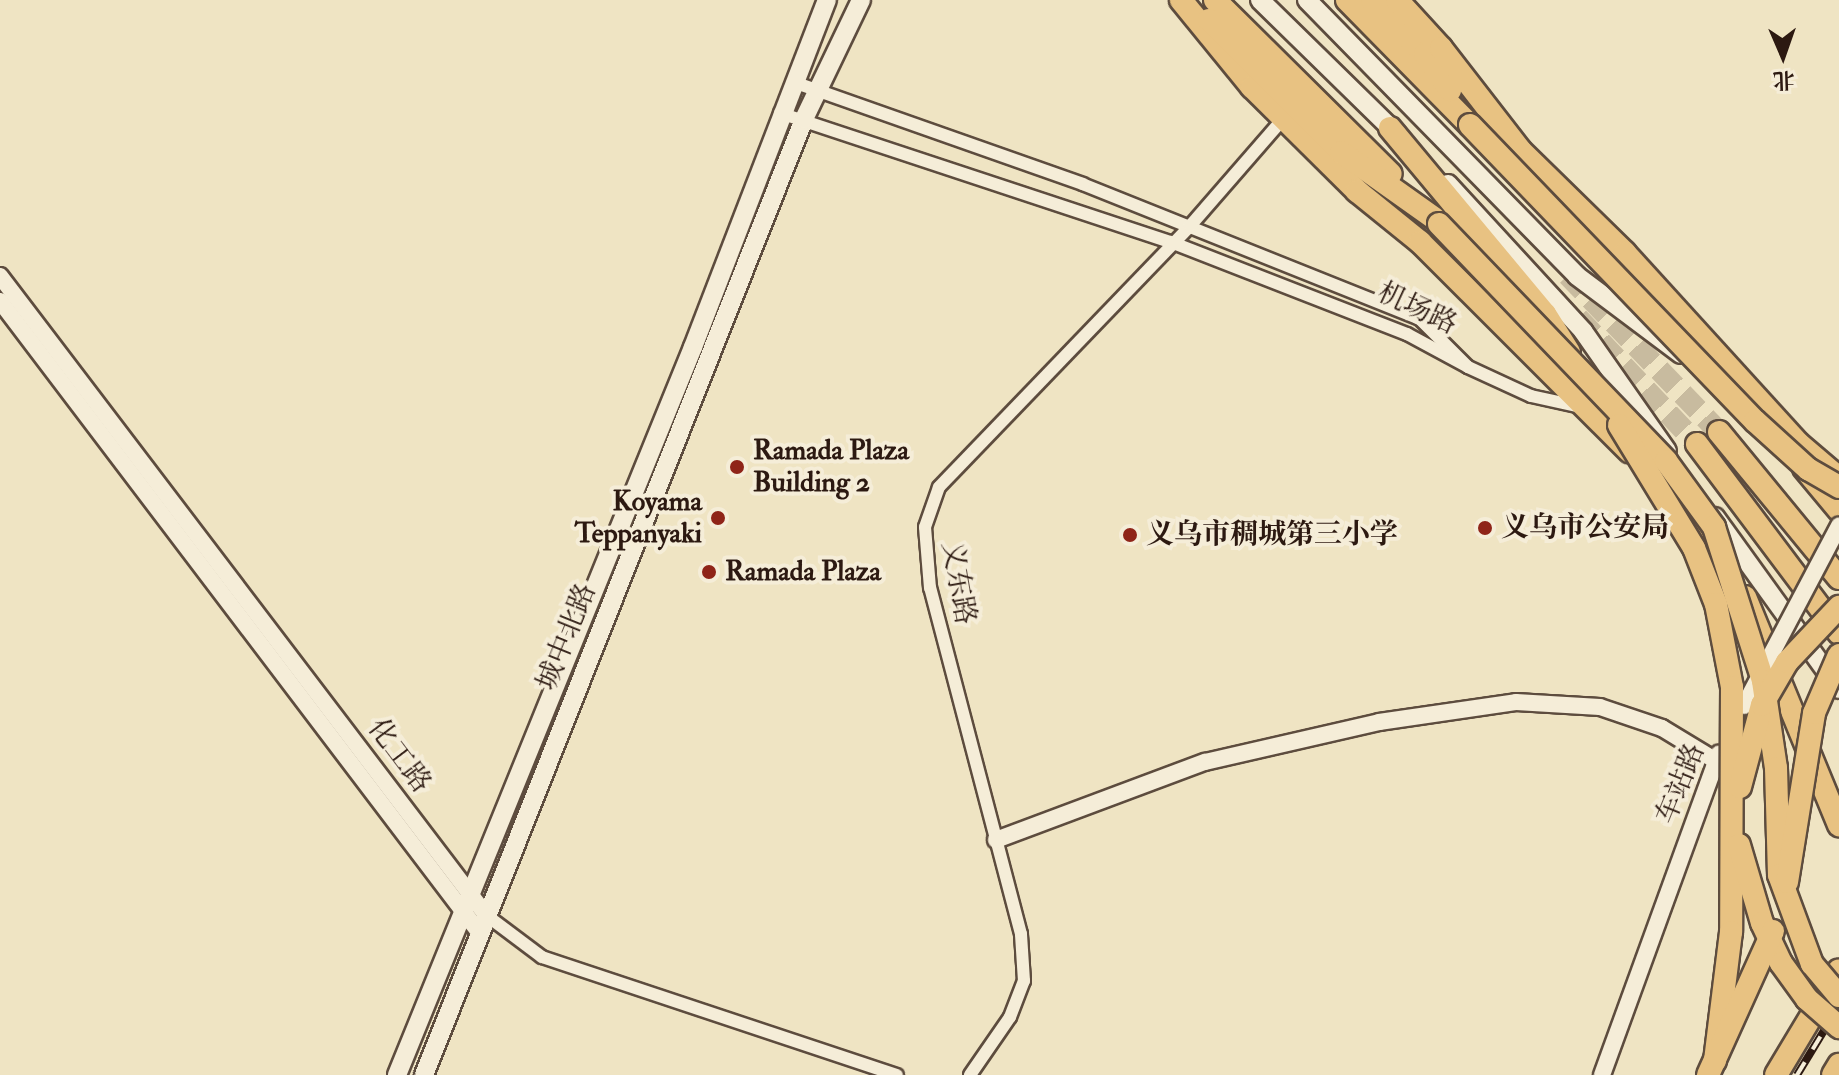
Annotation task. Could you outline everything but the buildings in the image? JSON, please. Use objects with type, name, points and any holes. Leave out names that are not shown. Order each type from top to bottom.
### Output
[{"type":"highway","points":[[1182,0],[1224,57],[1357,191],[1420,242],[1592,410],[1679,506]]},
{"type":"highway","points":[[1182,0],[1207,18],[1341,152],[1436,221]]},
{"type":"highway","points":[[1215,0],[1591,380],[1666,461],[1714,527],[1763,681],[1776,768],[1779,875],[1812,964],[1839,996]]},
{"type":"highway","points":[[1347,0],[1755,421],[1808,469],[1838,484]]},
{"type":"highway","points":[[1372,0],[1425,54],[1470,125]]},
{"type":"highway","points":[[1402,2],[1520,150],[1625,253],[1838,484]]},
{"type":"highway","points":[[1390,128],[1545,314],[1596,396],[1744,594],[1825,779],[1839,825]]},
{"type":"highway","points":[[1591,380],[1694,548],[1716,604],[1732,687],[1731,932],[1711,1068]]},
{"type":"highway","points":[[1748,405],[1839,510]]},
{"type":"highway","points":[[1719,432],[1839,578]]},
{"type":"highway","points":[[1697,444],[1839,633]]},
{"type":"highway","points":[[1839,607],[1787,662],[1762,705],[1745,757],[1738,803],[1739,845],[1762,923],[1799,987],[1839,1027]]},
{"type":"highway","points":[[1711,1068],[1778,918],[1794,853],[1814,713],[1839,655]]},
{"type":"highway","points":[[1776,1075],[1839,970]]},
{"type":"main road","name":"城中北路","points":[[397,1075],[469,905],[687,362],[780,113],[827,0]]},
{"type":"main road","name":"城中北路","points":[[424,1075],[804,119],[861,0]]},
{"type":"main road","points":[[1260,0],[1481,217],[1583,331],[1839,689]]},
{"type":"main road","points":[[1307,0],[1577,276],[1798,443]]},
{"type":"street","name":"机场路","points":[[793,82],[1190,226],[1420,319],[1468,367]]},
{"type":"street","name":"机场路","points":[[780,113],[1171,242],[1407,334],[1468,367]]},
{"type":"street","name":"义东路","points":[[970,1075],[1010,1017],[1024,981],[1021,934],[930,588],[925,527],[939,487],[1171,242],[1190,226],[1284,118]]},
{"type":"street","name":"化工路","points":[[0,276],[469,905]]},
{"type":"street","name":"化工路","points":[[0,301],[483,923],[542,957],[897,1075]]},
{"type":"street","points":[[1468,367],[1531,396],[1592,410]]},
{"type":"street","name":"车站路","points":[[1602,1075],[1716,761],[1839,526]]},
{"type":"street","points":[[996,840],[1205,762],[1379,722],[1516,702],[1600,707],[1662,728],[1716,761]]},
{"type":"tunnel","points":[[1568,275],[1719,432]]},
{"type":"tunnel","points":[[1578,318],[1697,444]]},
{"type":"railway","points":[[1797,1075],[1839,1006]]},
{"type":"place","name":"Ramada Plaza Building 2","points":[[737,467]]},
{"type":"place","name":"Koyama Teppanyaki","points":[[718,518]]},
{"type":"place","name":"义乌市公安局","points":[[1485,528]]},
{"type":"place","name":"义乌市稠城第三小学","points":[[1130,535]]},
{"type":"place","name":"Ramada Plaza","points":[[709,572]]}]
